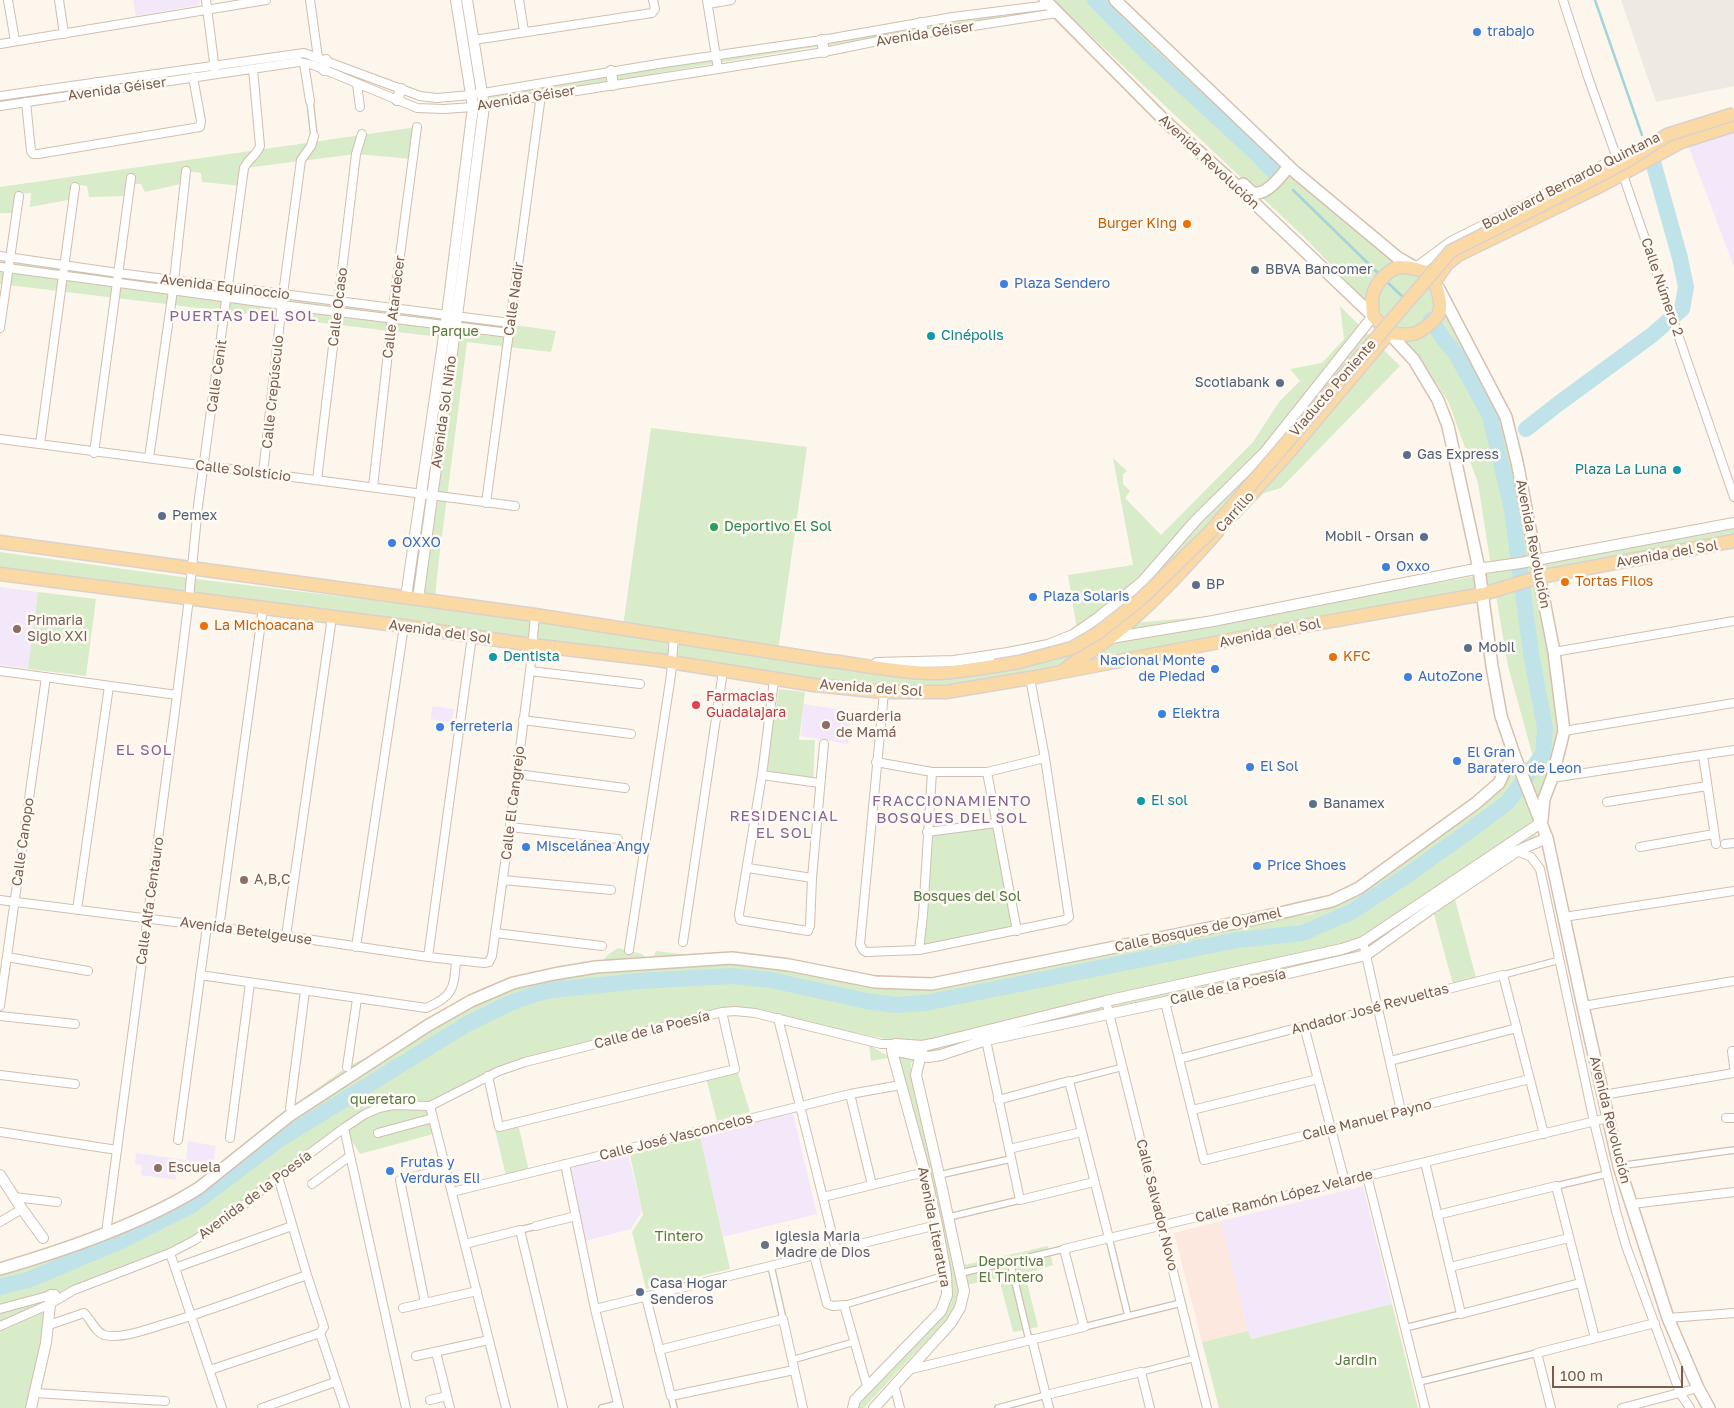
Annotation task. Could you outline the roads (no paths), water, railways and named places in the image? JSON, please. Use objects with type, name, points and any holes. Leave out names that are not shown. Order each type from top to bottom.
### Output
[{"type":"main road","points":[[1115,0],[1288,168],[1398,257],[1428,274],[1435,281],[1440,300],[1440,312],[1416,334],[1389,333],[1373,316],[1372,298],[1383,276],[1398,267],[1416,268]]},
{"type":"main road","name":"Avenida Revolución","points":[[1050,6],[1166,122],[1226,176],[1373,316]]},
{"type":"main road","name":"Viaducto Poniente","points":[[949,672],[1019,662],[1072,648],[1098,633],[1142,598],[1210,532],[1451,251],[1627,161],[1667,135],[1734,114]]},
{"type":"main road","name":"Boulevard Bernardo Quintana","points":[[1435,281],[1447,264],[1458,255],[1604,184],[1681,142],[1734,125]]},
{"type":"main road","points":[[1207,160],[1220,162],[1252,192],[1259,193],[1271,187],[1288,168]]},
{"type":"main road","name":"Avenida Revolución","points":[[1435,281],[1506,418],[1517,462],[1554,652],[1564,731],[1552,778],[1544,799],[1542,822]]},
{"type":"main road","name":"Avenida Revolución","points":[[1389,333],[1414,360],[1438,400],[1448,426],[1479,569],[1492,666],[1501,716],[1529,795],[1542,822],[1547,838],[1620,1166],[1668,1318],[1698,1388],[1709,1408]]},
{"type":"main road","name":"Carrillo","points":[[1062,671],[1111,638],[1148,605],[1191,562],[1285,457],[1389,333]]},
{"type":"main road","name":"Avenida del Sol","points":[[0,542],[535,615],[885,669],[933,673],[949,672]]},
{"type":"main road","name":"Avenida del Sol","points":[[0,574],[672,662],[774,680],[884,692],[946,692],[1483,594],[1539,577],[1730,542]]},
{"type":"main road","name":"Calle Bosques de Oyamel","points":[[0,1269],[33,1260],[106,1233],[136,1221],[187,1196],[289,1116],[427,1026],[513,983],[596,967],[732,958],[789,965],[875,982],[932,984],[1254,919],[1332,901],[1359,888],[1476,803],[1499,783],[1514,755]]},
{"type":"street","points":[[8,0],[15,41]]},
{"type":"street","points":[[59,0],[64,34]]},
{"type":"street","points":[[206,0],[216,74]]},
{"type":"street","points":[[0,44],[263,0]]},
{"type":"street","points":[[310,0],[323,63]]},
{"type":"street","name":"Avenida Sol Niño","points":[[412,598],[424,553],[432,495],[473,107],[456,0]]},
{"type":"street","name":"Avenida Sol Niño","points":[[412,598],[413,552],[421,494],[451,321],[484,106],[467,0]]},
{"type":"street","points":[[519,0],[524,31]]},
{"type":"street","points":[[474,40],[652,13],[655,11],[653,0]]},
{"type":"street","points":[[718,69],[708,2],[731,0]]},
{"type":"street","name":"Calle Número 2","points":[[1563,0],[1588,77],[1620,157],[1622,173],[1734,497]]},
{"type":"street","points":[[1029,3],[1039,16]]},
{"type":"street","name":"Avenida Géiser","points":[[0,96],[193,77],[299,62],[323,63],[420,96],[437,98],[471,95],[611,71],[822,40],[1029,3],[1050,6]]},
{"type":"street","name":"Avenida Géiser","points":[[0,106],[214,66],[304,53],[357,84],[417,108],[444,109],[484,106],[541,95],[718,69],[1039,16],[1050,6]]},
{"type":"street","points":[[921,23],[923,34]]},
{"type":"street","points":[[822,40],[824,52]]},
{"type":"street","points":[[304,63],[314,136]]},
{"type":"street","name":"Calle Cenit","points":[[192,568],[198,506],[205,466],[244,168],[259,151],[260,146],[253,69]]},
{"type":"street","points":[[611,71],[613,84]]},
{"type":"street","points":[[26,102],[31,151],[33,154],[38,154],[200,126],[202,121],[193,77]]},
{"type":"street","points":[[357,84],[360,107]]},
{"type":"street","points":[[397,100],[401,89]]},
{"type":"street","name":"Calle Nadir","points":[[486,503],[541,95]]},
{"type":"street","name":"Boulevard Bernardo Quintana","points":[[1416,268],[1451,242],[1659,136],[1734,110]]},
{"type":"street","name":"Calle Atardecer","points":[[373,487],[416,127]]},
{"type":"street","name":"Calle Ocaso","points":[[317,480],[356,154],[362,134]]},
{"type":"street","name":"Calle Crepúsculo","points":[[263,473],[283,294],[301,160],[312,146],[314,136]]},
{"type":"street","points":[[149,458],[173,290],[186,171]]},
{"type":"street","points":[[94,452],[131,178]]},
{"type":"street","points":[[40,444],[75,187]]},
{"type":"street","points":[[0,328],[19,196]]},
{"type":"street","name":"Avenida Equinoccio","points":[[0,256],[393,308],[509,333]]},
{"type":"street","name":"Avenida Equinoccio","points":[[0,267],[392,318],[510,323]]},
{"type":"street","name":"Avenida del Sol","points":[[852,663],[954,661],[1048,645],[1072,635],[1099,617],[1142,582],[1196,520],[1265,452],[1373,316]]},
{"type":"street","name":"Calle Solsticio","points":[[0,439],[515,506]]},
{"type":"street","name":"Avenida del Sol","points":[[1111,638],[1213,622],[1303,602],[1734,523]]},
{"type":"street","points":[[1722,525],[1730,542]]},
{"type":"street","points":[[413,552],[424,553]]},
{"type":"street","name":"Calle Alfa Centauro","points":[[106,1233],[190,598],[192,568]]},
{"type":"street","points":[[219,928],[263,608]]},
{"type":"street","name":"Calle El Cangrejo","points":[[491,961],[517,774],[535,615]]},
{"type":"street","points":[[286,936],[332,616]]},
{"type":"street","points":[[1554,652],[1734,620]]},
{"type":"street","points":[[356,947],[404,626]]},
{"type":"street","points":[[428,957],[472,636]]},
{"type":"street","points":[[629,950],[672,662],[674,636]]},
{"type":"street","points":[[530,670],[640,684]]},
{"type":"street","points":[[0,671],[177,695]]},
{"type":"street","points":[[683,942],[724,671]]},
{"type":"street","name":"Calle Canopo","points":[[0,1006],[46,677]]},
{"type":"street","points":[[884,692],[860,944],[863,950],[870,952],[919,950],[1017,931],[1065,920],[1069,917],[1045,758],[1030,678]]},
{"type":"street","points":[[774,680],[762,775],[739,914],[740,920],[808,931],[810,926],[812,878],[824,744]]},
{"type":"street","points":[[77,910],[109,686]]},
{"type":"street","points":[[1564,731],[1734,703]]},
{"type":"street","points":[[523,720],[631,734]]},
{"type":"street","points":[[1552,778],[1734,750]]},
{"type":"street","points":[[1703,754],[1716,844]]},
{"type":"street","points":[[876,762],[932,772],[987,772],[1045,758]]},
{"type":"street","points":[[919,950],[932,772]]},
{"type":"street","points":[[987,772],[1017,931]]},
{"type":"street","points":[[517,774],[625,788]]},
{"type":"street","points":[[762,775],[820,783]]},
{"type":"street","points":[[1607,802],[1707,786]]},
{"type":"street","name":"Calle de la Poesía","points":[[922,1051],[1106,1001],[1342,949],[1363,942],[1542,822]]},
{"type":"street","points":[[927,832],[996,823]]},
{"type":"street","points":[[510,827],[618,839]]},
{"type":"street","points":[[1640,847],[1714,834]]},
{"type":"street","name":"Calle de la Poesía","points":[[430,1106],[488,1076],[525,1062],[722,1012],[734,1011],[778,1018],[894,1047],[941,1055],[986,1040],[1166,1002],[1366,955],[1517,851],[1547,838]]},
{"type":"street","points":[[1725,844],[1734,843]]},
{"type":"street","name":"Avenida Revolución","points":[[1517,851],[1531,857],[1540,869],[1594,1122],[1626,1246],[1680,1393],[1690,1408]]},
{"type":"street","points":[[748,868],[812,878]]},
{"type":"street","points":[[503,880],[611,890]]},
{"type":"street","points":[[1564,917],[1734,892]]},
{"type":"street","name":"Avenida Betelgeuse","points":[[0,900],[286,936],[428,957],[484,963],[491,961]]},
{"type":"street","points":[[178,1140],[206,926]]},
{"type":"street","points":[[495,933],[602,946]]},
{"type":"street","points":[[1363,942],[1401,1112]]},
{"type":"street","points":[[7,957],[88,971]]},
{"type":"street","points":[[200,975],[426,1008],[451,992],[454,983],[456,960]]},
{"type":"street","name":"Andador José Revueltas","points":[[1179,1058],[1560,960]]},
{"type":"street","points":[[1503,974],[1544,1134]]},
{"type":"street","points":[[1583,1006],[1734,981]]},
{"type":"street","points":[[230,1138],[250,983]]},
{"type":"street","points":[[290,1108],[304,991]]},
{"type":"street","points":[[347,1067],[357,999]]},
{"type":"street","name":"Calle Salvador Novo","points":[[1106,1001],[1207,1408]]},
{"type":"street","points":[[1166,1002],[1192,1110],[1318,1079]]},
{"type":"street","points":[[488,1076],[499,1127],[735,1069],[722,1012]]},
{"type":"street","points":[[0,1016],[75,1024]]},
{"type":"street","points":[[778,1018],[836,1250]]},
{"type":"street","points":[[1304,1026],[1345,1182]]},
{"type":"street","points":[[1390,1061],[1517,1028]]},
{"type":"street","points":[[986,1040],[1020,1200]]},
{"type":"street","name":"Avenida Literatura","points":[[853,1408],[855,1400],[867,1386],[941,1311],[947,1296],[946,1275],[937,1225],[925,1172],[901,1085],[894,1047]]},
{"type":"street","name":"Avenida Literatura","points":[[874,1408],[951,1323],[960,1308],[964,1291],[916,1075],[922,1051]]},
{"type":"street","points":[[1734,1051],[1732,1051],[1734,1067]]},
{"type":"street","points":[[998,1100],[1123,1067]]},
{"type":"street","points":[[1603,1095],[1734,1073]]},
{"type":"street","points":[[0,1075],[75,1084]]},
{"type":"street","name":"Calle Manuel Payno","points":[[1192,1110],[1204,1160],[1530,1080]]},
{"type":"street","points":[[1069,1081],[1128,1316]]},
{"type":"street","name":"Calle José Vasconcelos","points":[[452,1192],[850,1094],[901,1085]]},
{"type":"street","points":[[850,1094],[872,1185]]},
{"type":"street","name":"Avenida de la Poesía","points":[[51,1300],[170,1253],[196,1240],[365,1114],[392,1105],[430,1106]]},
{"type":"street","points":[[430,1106],[506,1408]]},
{"type":"street","points":[[378,1133],[433,1118]]},
{"type":"street","name":"Calle Ramón López Velarde","points":[[961,1273],[1608,1118]]},
{"type":"street","points":[[344,1128],[406,1408]]},
{"type":"street","points":[[0,1132],[117,1150]]},
{"type":"street","points":[[1009,1149],[1082,1132]]},
{"type":"street","points":[[1620,1166],[1734,1150]]},
{"type":"street","points":[[312,1184],[350,1156]]},
{"type":"street","points":[[939,1175],[1011,1159]]},
{"type":"street","points":[[1425,1162],[1461,1314]]},
{"type":"street","points":[[565,1164],[595,1309],[619,1406],[602,1408]]},
{"type":"street","points":[[425,1303],[400,1180],[446,1169]]},
{"type":"street","points":[[823,1198],[925,1172]]},
{"type":"street","points":[[1437,1215],[1607,1174]]},
{"type":"street","points":[[0,1175],[43,1238]]},
{"type":"street","points":[[1368,1176],[1425,1408]]},
{"type":"street","points":[[210,1370],[320,1333],[324,1328],[278,1177]]},
{"type":"street","points":[[948,1217],[1094,1182]]},
{"type":"street","points":[[1556,1186],[1595,1338]]},
{"type":"street","points":[[1632,1204],[1734,1192]]},
{"type":"street","points":[[14,1197],[57,1202]]},
{"type":"street","points":[[0,1222],[22,1209]]},
{"type":"street","points":[[465,1244],[576,1216]]},
{"type":"street","points":[[595,1309],[937,1225]]},
{"type":"street","points":[[175,1268],[292,1226]]},
{"type":"street","points":[[520,1230],[563,1408]]},
{"type":"street","points":[[1450,1267],[1569,1238]]},
{"type":"street","points":[[1064,1249],[1084,1327]]},
{"type":"street","points":[[170,1253],[222,1408]]},
{"type":"street","points":[[814,1255],[828,1304],[833,1306],[844,1305],[946,1275]]},
{"type":"street","points":[[1010,1261],[1049,1408]]},
{"type":"street","points":[[771,1266],[803,1408]]},
{"type":"street","points":[[49,1325],[84,1313],[99,1333],[114,1336],[138,1332],[192,1316],[307,1275]]},
{"type":"street","points":[[1405,1328],[1580,1283]]},
{"type":"street","points":[[404,1308],[477,1291]]},
{"type":"street","points":[[646,1297],[674,1408]]},
{"type":"street","points":[[0,1309],[51,1300]]},
{"type":"street","points":[[31,1408],[49,1325],[51,1300]]},
{"type":"street","points":[[0,1326],[51,1300]]},
{"type":"street","points":[[908,1370],[1181,1303]]},
{"type":"street","points":[[844,1305],[867,1386]]},
{"type":"street","points":[[1668,1318],[1734,1313]]},
{"type":"street","points":[[659,1350],[783,1319]]},
{"type":"street","points":[[1419,1382],[1655,1323]]},
{"type":"street","points":[[320,1333],[344,1408]]},
{"type":"street","points":[[416,1356],[489,1340]]},
{"type":"street","points":[[792,1360],[854,1342]]},
{"type":"street","points":[[436,1352],[450,1408]]},
{"type":"street","points":[[1537,1353],[1551,1408]]},
{"type":"street","points":[[998,1408],[1195,1358]]},
{"type":"street","points":[[671,1396],[794,1370]]},
{"type":"street","points":[[1141,1372],[1150,1408]]},
{"type":"street","points":[[262,1408],[336,1382]]},
{"type":"street","points":[[894,1385],[900,1408]]},
{"type":"street","points":[[1622,1408],[1698,1388]]},
{"type":"street","points":[[35,1393],[165,1401]]},
{"type":"street","points":[[430,1400],[447,1396]]},
{"type":"waterway","points":[[1095,0],[1147,53],[1255,152],[1275,173]]},
{"type":"waterway","points":[[1595,0],[1642,135]]},
{"type":"waterway","points":[[1526,429],[1652,335],[1682,309],[1686,287],[1680,258],[1653,162]]},
{"type":"waterway","points":[[1293,190],[1379,274]]},
{"type":"waterway","points":[[1385,280],[1404,298]]},
{"type":"waterway","points":[[0,1287],[28,1280],[121,1241],[192,1205],[277,1141],[467,1024],[510,1003],[535,994],[552,990],[639,981],[732,976],[771,980],[866,1001],[896,1005],[925,1003],[1238,940],[1303,933],[1351,912],[1406,876],[1508,802],[1543,754],[1545,728],[1531,653],[1512,510],[1490,416],[1456,354],[1431,320]]},
{"type":"place","name":"trabajo","points":[[1477,32]]},
{"type":"place","name":"Burger King","points":[[1187,224]]},
{"type":"place","name":"BBVA Bancomer","points":[[1255,270]]},
{"type":"place","name":"Plaza Sendero","points":[[1004,284]]},
{"type":"place","name":"Cinépolis","points":[[931,336]]},
{"type":"place","name":"Scotiabank","points":[[1280,383]]},
{"type":"place","name":"Gas Express","points":[[1407,455]]},
{"type":"place","name":"Plaza La Luna","points":[[1677,470]]},
{"type":"place","name":"Pemex","points":[[162,516]]},
{"type":"place","name":"Deportivo El Sol","points":[[714,527]]},
{"type":"place","name":"Mobil - Orsan","points":[[1424,537]]},
{"type":"place","name":"OXXO","points":[[392,543]]},
{"type":"place","name":"Oxxo","points":[[1386,567]]},
{"type":"place","name":"Tortas Filos","points":[[1565,582]]},
{"type":"place","name":"BP","points":[[1196,585]]},
{"type":"place","name":"Plaza Solaris","points":[[1033,597]]},
{"type":"place","name":"La Michoacana","points":[[204,626]]},
{"type":"place","name":"Primaria Siglo XXI","points":[[17,629]]},
{"type":"place","name":"Mobil","points":[[1468,648]]},
{"type":"place","name":"Dentista","points":[[493,657]]},
{"type":"place","name":"KFC","points":[[1333,657]]},
{"type":"place","name":"Nacional Monte de Piedad","points":[[1215,669]]},
{"type":"place","name":"AutoZone","points":[[1408,677]]},
{"type":"place","name":"Farmacias Guadalajara","points":[[696,705]]},
{"type":"place","name":"Elektra","points":[[1162,714]]},
{"type":"place","name":"Guarderia de Mamá","points":[[826,725]]},
{"type":"place","name":"ferreteria","points":[[440,727]]},
{"type":"place","name":"El Gran Baratero de Leon","points":[[1457,761]]},
{"type":"place","name":"El Sol","points":[[1250,767]]},
{"type":"place","name":"El sol","points":[[1141,801]]},
{"type":"place","name":"Banamex","points":[[1313,804]]},
{"type":"place","name":"Miscelánea Angy","points":[[526,847]]},
{"type":"place","name":"Price Shoes","points":[[1257,866]]},
{"type":"place","name":"A,B,C","points":[[244,880]]},
{"type":"place","name":"Escuela","points":[[158,1168]]},
{"type":"place","name":"Frutas y Verduras Eli","points":[[390,1171]]},
{"type":"place","name":"Iglesia Maria Madre de Dios","points":[[765,1245]]},
{"type":"place","name":"Casa Hogar Senderos","points":[[640,1292]]},
{"type":"district","name":"PUERTAS DEL SOL","points":[[243,316]]},
{"type":"district","name":"EL SOL","points":[[144,750]]},
{"type":"district","name":"FRACCIONAMIENTO BOSQUES DEL SOL","points":[[952,810]]},
{"type":"district","name":"RESIDENCIAL EL SOL","points":[[784,824]]},
{"type":"park label","name":"Parque","points":[[455,332]]},
{"type":"park label","name":"Bosques del Sol","points":[[967,897]]},
{"type":"park label","name":"queretaro","points":[[383,1100]]},
{"type":"park label","name":"Tintero","points":[[679,1237]]},
{"type":"park label","name":"Deportiva El Tintero","points":[[1011,1270]]},
{"type":"park label","name":"Jardin","points":[[1356,1361]]}]
